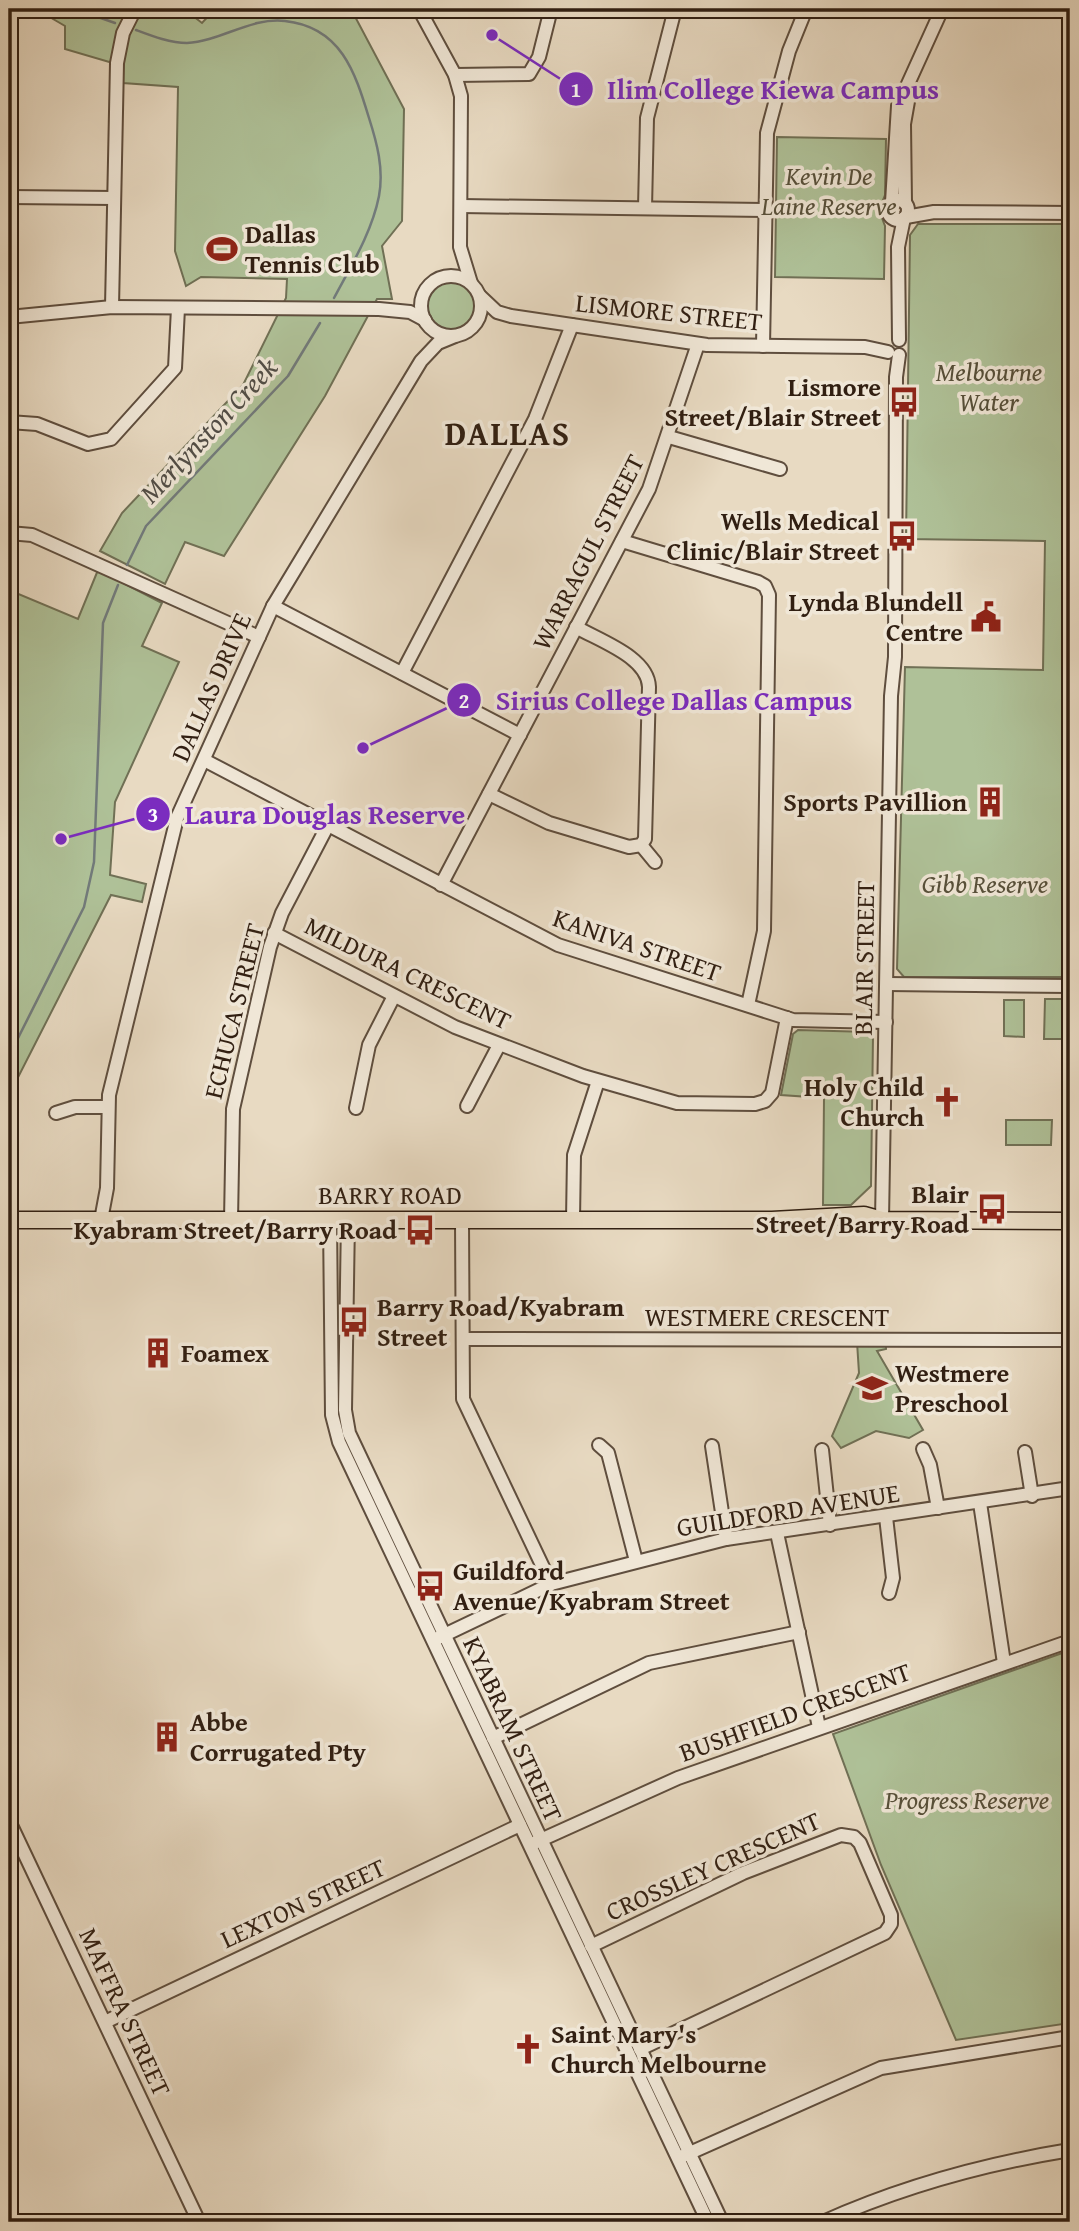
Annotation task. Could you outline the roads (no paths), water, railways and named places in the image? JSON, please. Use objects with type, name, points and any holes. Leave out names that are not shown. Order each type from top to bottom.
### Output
[{"type":"main road","name":"BARRY ROAD","points":[[9,1220],[772,1220],[864,1215],[882,1220],[1070,1220]]},
{"type":"street","points":[[112,307],[117,63],[123,33],[135,9]]},
{"type":"street","points":[[9,317],[112,307],[379,309],[403,310],[425,321],[436,332],[455,336],[464,333],[475,324],[481,312],[480,296],[471,282],[460,247],[462,105],[455,75],[419,9]]},
{"type":"street","points":[[455,75],[529,74],[539,57],[551,9]]},
{"type":"street","points":[[645,208],[647,118],[675,9]]},
{"type":"street","points":[[763,346],[767,133],[789,51],[806,9]]},
{"type":"street","name":"BLAIR STREET","points":[[882,1220],[891,696],[888,657],[889,573],[893,538],[896,377],[893,348],[897,320],[904,124],[911,83],[940,10]]},
{"type":"street","points":[[11,57],[9,197],[114,198]]},
{"type":"street","points":[[461,206],[765,210]]},
{"type":"street","points":[[901,211],[1070,213]]},
{"type":"street","points":[[379,309],[409,304],[424,293],[453,264],[460,247]]},
{"type":"street","points":[[438,279],[459,276],[471,282]]},
{"type":"street","points":[[424,293],[421,306],[425,321]]},
{"type":"street","name":"LISMORE STREET","points":[[480,296],[497,312],[512,316],[698,344],[893,348]]},
{"type":"street","points":[[9,422],[37,424],[88,444],[111,439],[175,368],[178,308]]},
{"type":"street","name":"LISMORE STREET","points":[[475,324],[496,317],[512,316]]},
{"type":"street","name":"DALLAS DRIVE","points":[[421,361],[427,340],[425,321]]},
{"type":"street","points":[[402,673],[535,419],[572,325]]},
{"type":"street","name":"DALLAS DRIVE","points":[[108,1220],[108,1107],[171,838],[273,606],[421,361],[438,343],[455,336]]},
{"type":"street","name":"WARRAGUL STREET","points":[[441,885],[649,489],[698,344]]},
{"type":"street","points":[[668,437],[780,470]]},
{"type":"street","points":[[9,533],[32,535],[259,637]]},
{"type":"street","points":[[622,541],[767,580],[769,599],[764,932],[748,1005]]},
{"type":"street","points":[[273,606],[520,735]]},
{"type":"street","points":[[576,627],[652,669],[647,834],[641,845]]},
{"type":"street","name":"KANIVA STREET","points":[[204,760],[558,945],[787,1018],[886,1022]]},
{"type":"street","points":[[489,794],[549,823],[629,847],[641,845]]},
{"type":"street","name":"ECHUCA STREET","points":[[231,1220],[233,1109],[274,933],[328,825]]},
{"type":"street","points":[[641,845],[655,862]]},
{"type":"street","name":"MILDURA CRESCENT","points":[[274,933],[455,1027],[598,1081],[683,1104],[765,1101]]},
{"type":"street","points":[[887,984],[1070,986]]},
{"type":"street","points":[[356,1108],[369,1045],[394,996]]},
{"type":"street","points":[[771,1114],[765,1101],[772,1093],[787,1018]]},
{"type":"street","points":[[467,1106],[499,1045]]},
{"type":"street","points":[[573,1220],[574,1156],[598,1081]]},
{"type":"street","points":[[56,1113],[75,1107],[108,1107]]},
{"type":"street","name":"KYABRAM STREET","points":[[330,1220],[332,1415],[338,1442],[356,1464]]},
{"type":"street","name":"KYABRAM STREET","points":[[348,1220],[346,1418],[356,1464],[438,1637],[520,1825],[535,1842],[557,1903],[640,2049],[722,2222]]},
{"type":"street","points":[[463,1220],[463,1399],[551,1584]]},
{"type":"street","name":"WESTMERE CRESCENT","points":[[464,1339],[1070,1340]]},
{"type":"street","points":[[599,1445],[608,1452],[636,1561]]},
{"type":"street","points":[[712,1446],[726,1539]]},
{"type":"street","points":[[923,1449],[930,1465],[938,1508]]},
{"type":"street","points":[[822,1450],[830,1525]]},
{"type":"street","points":[[1025,1452],[1032,1496]]},
{"type":"street","name":"GUILDFORD AVENUE","points":[[438,1637],[551,1584],[726,1539],[1032,1496],[1070,1488]]},
{"type":"street","points":[[980,1503],[1003,1663]]},
{"type":"street","points":[[886,1517],[893,1578],[889,1592]]},
{"type":"street","points":[[776,1533],[819,1727]]},
{"type":"street","points":[[493,1738],[649,1663],[799,1632]]},
{"type":"street","name":"KYABRAM STREET","points":[[438,1637],[493,1738],[535,1842],[591,1946],[598,1976],[708,2222]]},
{"type":"street","name":"BUSHFIELD CRESCENT","points":[[535,1842],[678,1778],[1070,1640]]},
{"type":"street","name":"MAFFRA STREET","points":[[9,1821],[200,2222]]},
{"type":"street","name":"LEXTON STREET","points":[[105,2022],[520,1825]]},
{"type":"street","name":"CROSSLEY CRESCENT","points":[[591,1946],[743,1873],[841,1835],[854,1836],[860,1843],[891,1915],[891,1924],[885,1933],[640,2049]]},
{"type":"street","points":[[675,2152],[690,2155],[881,2068],[1070,2037]]},
{"type":"street","points":[[823,2222],[930,2179],[1008,2160],[1070,2150]]},
{"type":"street","name":"KYABRAM STREET","points":[[690,2155],[687,2166],[700,2206]]},
{"type":"waterway","name":"Merlynston Creek","points":[[75,9],[115,23]]},
{"type":"waterway","name":"Merlynston Creek","points":[[136,30],[187,43],[212,38],[260,22],[285,21],[320,32],[343,55],[358,84],[372,127],[381,176],[376,209],[366,236],[334,298]]},
{"type":"waterway","name":"Merlynston Creek","points":[[127,565],[146,526],[288,376],[320,323]]},
{"type":"waterway","name":"Merlynston Creek","points":[[9,1056],[84,907],[94,862],[103,623],[118,585]]},
{"type":"place","name":"Ilim College Kiewa Campus","points":[[492,35]]},
{"type":"place","name":"Dallas Tennis Club","points":[[222,249]]},
{"type":"place","name":"Lismore Street/Blair Street","points":[[904,402]]},
{"type":"place","name":"Wells Medical Clinic/Blair Street","points":[[902,536]]},
{"type":"place","name":"Lynda Blundell Centre","points":[[986,617]]},
{"type":"place","name":"Sirius College Dallas Campus","points":[[363,748]]},
{"type":"place","name":"Sports Pavillion","points":[[990,802]]},
{"type":"place","name":"Laura Douglas Reserve","points":[[61,839]]},
{"type":"place","name":"Holy Child Church","points":[[947,1102]]},
{"type":"place","name":"Blair Street/Barry Road","points":[[992,1209]]},
{"type":"place","name":"Kyabram Street/Barry Road","points":[[420,1230]]},
{"type":"place","name":"Barry Road/Kyabram Street","points":[[354,1322]]},
{"type":"place","name":"Foamex","points":[[158,1353]]},
{"type":"place","name":"Westmere Preschool","points":[[872,1388]]},
{"type":"place","name":"Guildford Avenue/Kyabram Street","points":[[430,1586]]},
{"type":"place","name":"Abbe Corrugated Pty","points":[[167,1737]]},
{"type":"place","name":"Saint Mary's Church Melbourne","points":[[528,2049]]},
{"type":"district","name":"DALLAS","points":[[508,433]]},
{"type":"park label","name":"Kevin De Laine Reserve","points":[[829,191]]},
{"type":"park label","name":"Melbourne Water","points":[[989,387]]},
{"type":"park label","name":"Gibb Reserve","points":[[985,884]]},
{"type":"park label","name":"Progress Reserve","points":[[967,1800]]}]
